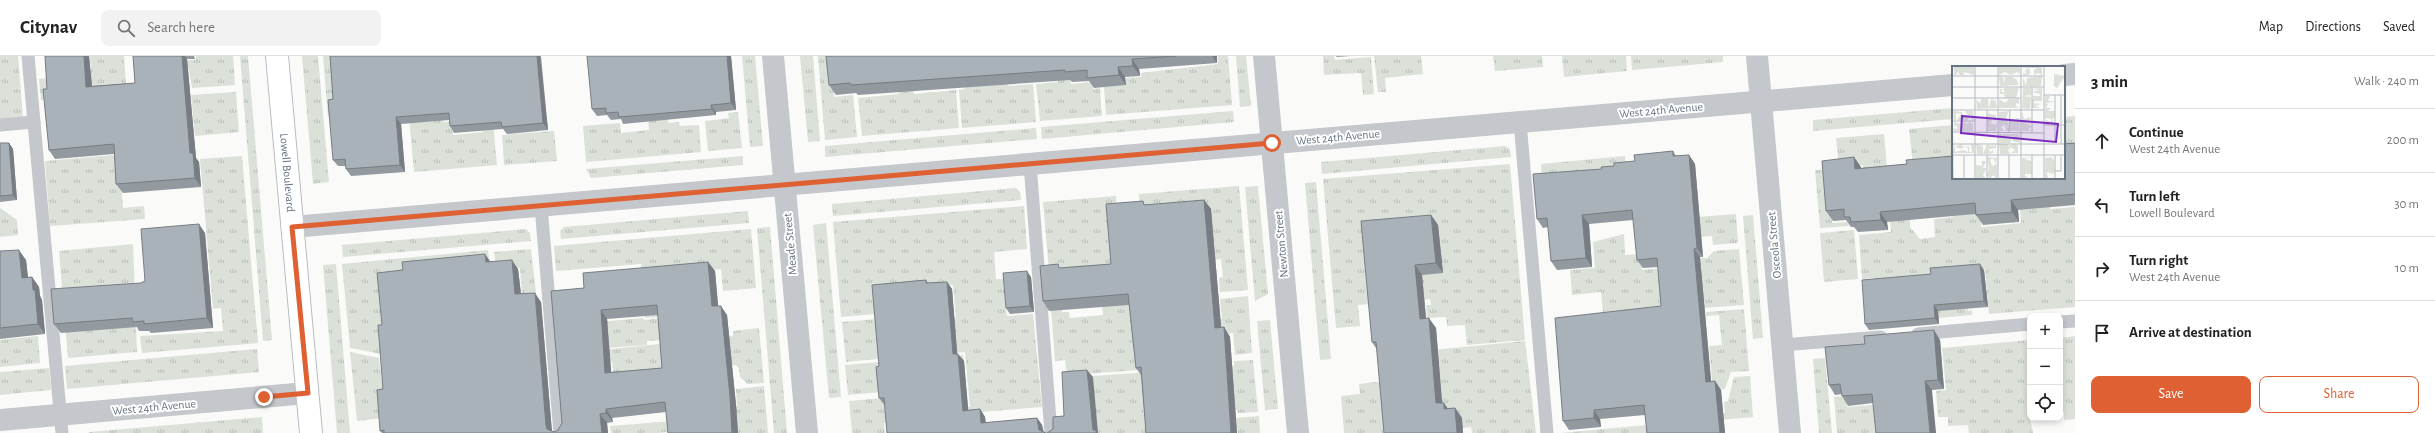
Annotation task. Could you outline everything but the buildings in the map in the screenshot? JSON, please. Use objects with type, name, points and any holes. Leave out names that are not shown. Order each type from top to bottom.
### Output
[{"type":"street","name":"Lowell Boulevard","points":[[277,56],[311,433]]},
{"type":"street","name":"Meade Street","points":[[773,56],[807,433]]},
{"type":"street","name":"Newton Street","points":[[1264,56],[1298,433]]},
{"type":"street","name":"Osceola Street","points":[[1757,56],[1790,433]]},
{"type":"street","points":[[2065,75],[2075,74]]},
{"type":"street","name":"West 24th Avenue","points":[[292,227],[1952,85]]},
{"type":"street","name":"West 24th Avenue","points":[[0,420],[61,424],[308,393]]},
{"type":"lane","points":[[28,56],[61,424]]},
{"type":"lane","points":[[0,125],[34,122]]},
{"type":"lane","points":[[1520,122],[1547,433]]},
{"type":"lane","points":[[1030,164],[1051,433]]},
{"type":"lane","points":[[541,206],[560,433]]},
{"type":"lane","points":[[2063,322],[2075,321]]},
{"type":"lane","points":[[1782,345],[2027,324]]},
{"type":"green space","points":[[0,56],[18,56],[23,117],[0,119]]},
{"type":"green space","points":[[90,56],[124,56],[126,85],[41,100],[39,79],[50,78],[50,73],[91,70]]},
{"type":"green space","points":[[196,56],[233,56],[235,85],[192,88],[187,60],[196,60]]},
{"type":"green space","points":[[240,56],[248,56],[272,340],[263,341]]},
{"type":"green space","points":[[302,56],[318,56],[329,182],[313,184]]},
{"type":"green space","points":[[323,56],[437,56],[443,122],[452,121],[453,135],[483,132],[482,112],[492,111],[497,165],[414,172],[406,84],[328,117]]},
{"type":"green space","points":[[742,56],[755,56],[763,146],[750,147]]},
{"type":"green space","points":[[800,56],[813,56],[820,141],[808,142]]},
{"type":"green space","points":[[818,56],[847,56],[831,57],[834,97],[853,95],[857,137],[825,140]]},
{"type":"green space","points":[[896,56],[911,56],[914,94],[956,90],[959,128],[862,136],[858,98],[899,94]]},
{"type":"green space","points":[[1218,56],[1228,56],[1232,105],[1106,115],[1104,87],[1126,85],[1126,78],[1141,77],[1141,73],[1218,64]]},
{"type":"green space","points":[[1236,56],[1246,56],[1251,106],[1240,107]]},
{"type":"green space","points":[[1323,56],[1334,56],[1335,60],[1371,57],[1374,94],[1363,95],[1361,73],[1324,75]]},
{"type":"green space","points":[[1374,56],[1421,56],[1423,74],[1385,78],[1386,92],[1378,92]]},
{"type":"green space","points":[[1493,56],[1542,56],[1543,67],[1495,71]]},
{"type":"green space","points":[[1562,56],[1626,56],[1627,71],[1564,77]]},
{"type":"green space","points":[[1631,56],[1723,56],[1723,62],[1632,70]]},
{"type":"green space","points":[[1007,69],[1008,86],[1033,84],[1036,122],[962,128],[959,90],[965,89],[964,72]]},
{"type":"green space","points":[[1058,74],[1070,78],[1071,84],[1093,82],[1093,89],[1100,88],[1102,116],[1040,121],[1036,84],[1058,82]]},
{"type":"green space","points":[[236,92],[239,132],[195,136],[191,95]]},
{"type":"green space","points":[[1952,108],[1952,119],[1813,131],[1813,120]]},
{"type":"green space","points":[[1233,111],[1234,122],[1042,139],[1041,127]]},
{"type":"green space","points":[[738,112],[742,148],[708,151],[705,121],[729,118],[728,113]]},
{"type":"green space","points":[[2075,116],[2075,153],[2065,154],[2065,117]]},
{"type":"green space","points":[[668,119],[668,123],[679,122],[680,126],[699,125],[701,152],[586,162],[583,126],[620,123],[621,133],[649,130],[648,120]]},
{"type":"green space","points":[[1952,125],[1952,171],[1913,166],[1909,129]]},
{"type":"green space","points":[[1036,128],[1037,139],[825,157],[825,146]]},
{"type":"green space","points":[[554,131],[557,161],[504,165],[502,135]]},
{"type":"green space","points":[[1884,134],[1887,168],[1864,176],[1863,165],[1839,167],[1836,138]]},
{"type":"green space","points":[[1505,146],[1510,149],[1511,157],[1322,174],[1321,162]]},
{"type":"green space","points":[[195,148],[196,160],[121,183],[123,208],[144,206],[145,219],[50,226],[45,161]]},
{"type":"green space","points":[[242,156],[258,343],[142,353],[140,336],[223,331],[221,308],[213,309],[200,159]]},
{"type":"green space","points":[[743,156],[743,165],[591,178],[586,169]]},
{"type":"green space","points":[[1625,156],[1626,170],[1542,183],[1541,164]]},
{"type":"green space","points":[[1510,164],[1525,340],[1467,345],[1465,325],[1447,326],[1446,317],[1427,318],[1426,305],[1431,305],[1430,299],[1358,305],[1360,326],[1336,328],[1323,179]]},
{"type":"green space","points":[[1815,170],[1827,170],[1832,223],[1848,222],[1849,226],[1820,228]]},
{"type":"green space","points":[[1316,182],[1331,359],[1320,360],[1305,183]]},
{"type":"green space","points":[[1239,186],[1248,290],[1220,292],[1219,278],[1223,277],[1221,259],[1208,260],[1207,253],[1215,252],[1211,209],[1151,213],[1140,211],[1139,194]]},
{"type":"green space","points":[[1258,186],[1268,294],[1255,301],[1245,187]]},
{"type":"green space","points":[[1016,188],[1020,192],[1021,200],[833,216],[832,204]]},
{"type":"green space","points":[[1116,196],[1117,212],[1153,263],[1050,282],[1043,202]]},
{"type":"green space","points":[[2049,202],[2050,209],[2075,207],[2075,307],[1989,314],[1985,269],[1964,271],[1968,311],[1972,310],[1972,315],[1894,322],[1874,283],[1873,278],[1862,279],[1859,235],[1891,232],[1889,209],[1910,217],[1910,227],[1920,239],[1935,237],[1934,219],[1953,217],[1952,213],[1970,211],[1981,218],[1981,227],[2021,223],[2020,207]]},
{"type":"green space","points":[[1024,206],[1027,249],[994,252],[996,279],[1003,279],[1007,316],[1033,314],[1042,407],[968,413],[968,407],[970,407],[965,352],[889,359],[935,320],[956,318],[953,285],[873,292],[875,314],[841,317],[833,222]]},
{"type":"green space","points":[[0,208],[17,220],[18,235],[0,237]]},
{"type":"green space","points":[[748,211],[749,223],[561,239],[560,231],[564,227]]},
{"type":"green space","points":[[1736,214],[1738,243],[1713,245],[1712,236],[1700,237],[1685,218]]},
{"type":"green space","points":[[1753,215],[1763,338],[1753,339],[1743,216]]},
{"type":"green space","points":[[826,223],[841,397],[829,398],[813,225]]},
{"type":"green space","points":[[770,227],[787,433],[774,433],[757,228]]},
{"type":"green space","points":[[526,229],[530,233],[531,241],[343,257],[342,245]]},
{"type":"green space","points":[[751,229],[756,288],[723,291],[721,269],[671,273],[674,316],[645,318],[641,264],[556,271],[554,246]]},
{"type":"green space","points":[[1854,230],[1858,279],[1824,282],[1820,233]]},
{"type":"green space","points":[[1624,234],[1625,255],[1641,254],[1642,270],[1662,268],[1695,308],[1604,324],[1601,292],[1572,295],[1570,270],[1595,268],[1593,242]]},
{"type":"green space","points":[[133,244],[137,352],[68,358],[59,251]]},
{"type":"green space","points":[[531,249],[536,293],[524,318],[520,268],[497,270],[494,252]]},
{"type":"green space","points":[[1739,249],[1744,305],[1703,308],[1701,258],[1707,258],[1714,251]]},
{"type":"green space","points":[[488,250],[489,259],[445,263],[386,324],[381,325],[379,328],[381,354],[350,348],[342,264]]},
{"type":"green space","points":[[336,264],[350,433],[337,433],[323,265]]},
{"type":"green space","points":[[1131,283],[1135,326],[1222,319],[1220,299],[1248,296],[1252,353],[1235,355],[1233,333],[1138,341],[1140,370],[1067,375],[1065,360],[1055,361],[1051,307],[1061,306],[1062,312],[1069,312],[1070,318],[1103,315],[1102,306]]},
{"type":"green space","points":[[1744,309],[1749,371],[1731,372],[1725,389],[1713,390],[1709,346],[1722,345],[1719,315],[1706,316],[1706,312]]},
{"type":"green space","points":[[643,318],[644,320],[662,318],[664,340],[647,341],[647,345],[593,349],[598,322]]},
{"type":"green space","points":[[878,319],[887,358],[846,362],[842,322]]},
{"type":"green space","points":[[1270,320],[1278,409],[1265,410],[1257,321]]},
{"type":"green space","points":[[759,328],[764,383],[748,384],[740,377],[739,369],[736,365],[643,374],[615,388],[612,361],[595,362],[594,351],[733,336],[733,331]]},
{"type":"green space","points":[[38,336],[40,363],[0,367],[0,340]]},
{"type":"green space","points":[[2075,336],[2075,419],[2064,420],[2063,412],[2063,338]]},
{"type":"green space","points":[[2027,340],[2027,421],[2031,421],[2033,433],[1969,433],[1968,425],[1948,426],[1948,417],[1938,417],[1936,391],[1946,390],[1942,348]]},
{"type":"green space","points":[[1525,341],[1536,433],[1472,433],[1471,427],[1463,428],[1462,418],[1451,419],[1443,413],[1439,364],[1423,365],[1422,351]]},
{"type":"green space","points":[[257,349],[259,372],[67,389],[65,366]]},
{"type":"green space","points":[[350,352],[379,358],[382,383],[442,378],[384,418],[357,421]]},
{"type":"green space","points":[[963,355],[964,360],[890,366],[881,392],[848,395],[845,365]]},
{"type":"green space","points":[[1825,358],[1832,433],[1819,433],[1813,359]]},
{"type":"green space","points":[[1253,360],[1258,412],[1238,413],[1237,410],[1144,414],[1146,433],[1071,433],[1068,397],[1094,394],[1093,376],[1234,366],[1234,361]]},
{"type":"green space","points":[[49,368],[51,390],[0,395],[0,372]]},
{"type":"green space","points":[[1750,376],[1753,417],[1650,426],[1725,413],[1724,402],[1728,401],[1734,377]]},
{"type":"green space","points":[[1384,381],[1388,433],[1344,433],[1341,396],[1360,394],[1359,384]]},
{"type":"green space","points":[[764,386],[768,433],[738,433],[737,424],[658,433],[611,433],[610,426],[674,421],[737,406],[736,389]]},
{"type":"green space","points":[[1845,396],[1847,407],[1907,402],[1889,433],[1837,433],[1834,397]]},
{"type":"green space","points":[[883,398],[884,408],[894,407],[888,423],[884,423],[885,433],[852,433],[849,401]]},
{"type":"green space","points":[[1259,416],[1260,433],[1238,433],[1236,418]]},
{"type":"green space","points":[[262,417],[263,433],[89,433],[89,432]]},
{"type":"green space","points":[[1647,425],[1655,433],[1560,433]]},
{"type":"route","points":[[264,397],[308,393],[292,227],[1272,143]]}]
